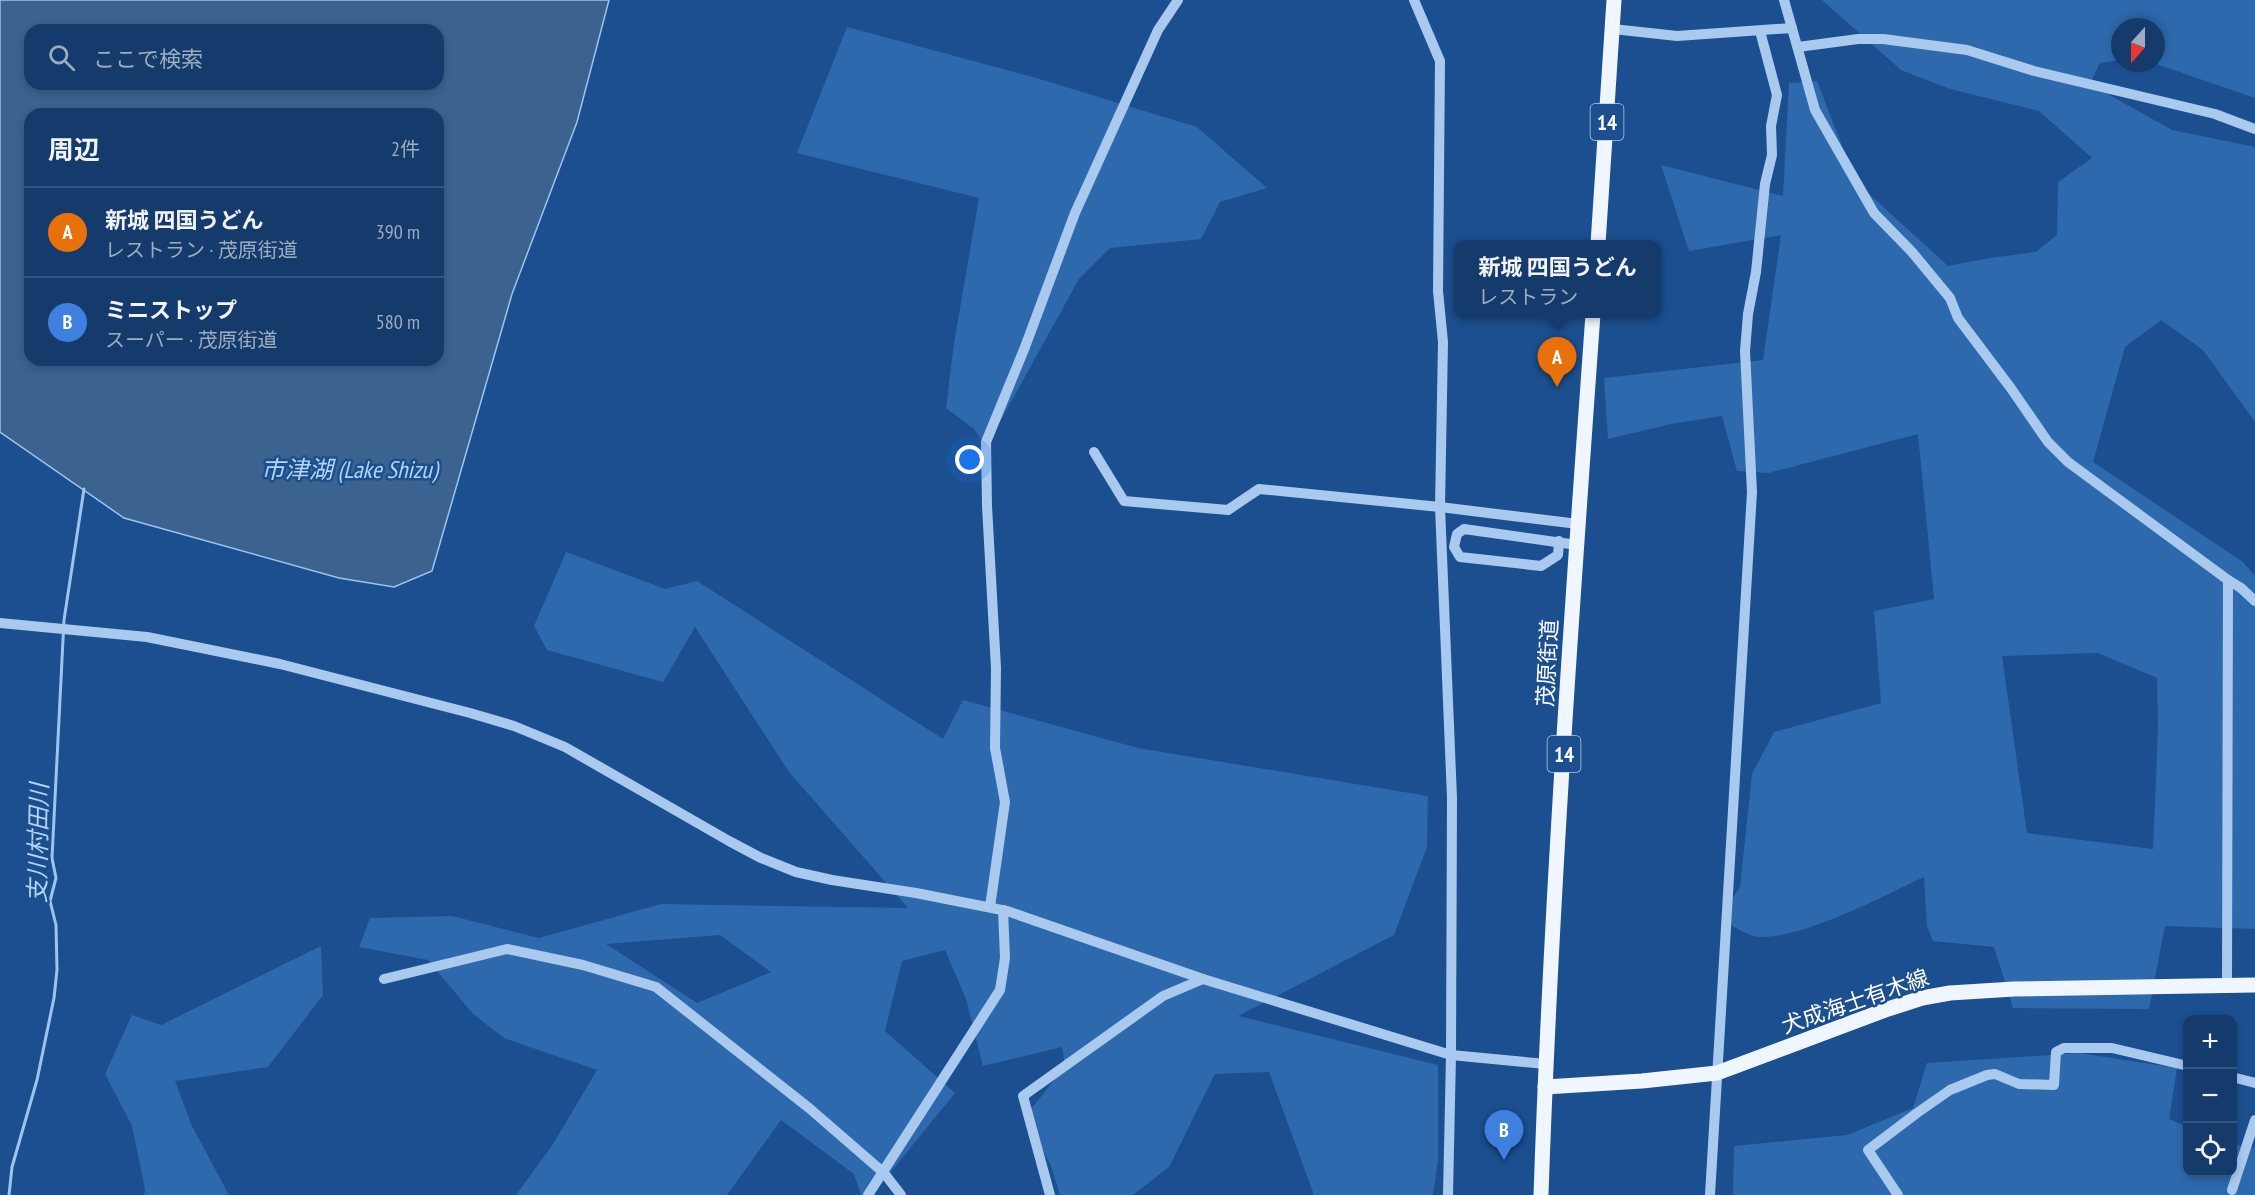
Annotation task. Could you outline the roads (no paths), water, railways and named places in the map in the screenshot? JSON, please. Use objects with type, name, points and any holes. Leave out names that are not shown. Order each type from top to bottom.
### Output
[{"type":"main road","name":"14","points":[[1598,240],[1614,0]]},
{"type":"main road","name":"茂原街道","points":[[1541,1195],[1546,1064],[1576,545],[1593,318]]},
{"type":"main road","name":"犬成海士有木線","points":[[1545,1087],[1642,1081],[1717,1073],[1922,998],[1950,993],[2013,989],[2255,985]]},
{"type":"street","points":[[990,907],[1005,802],[995,748],[996,668],[987,506],[986,442],[1025,347],[1075,213],[1158,30],[1178,0]]},
{"type":"street","points":[[1414,0],[1440,61],[1438,291],[1443,342],[1440,507],[1452,798],[1448,1195]]},
{"type":"street","points":[[1784,0],[1815,110],[1874,213],[1912,252],[1950,298],[1958,318],[2048,442],[2068,462],[2241,588],[2255,601]]},
{"type":"street","points":[[1613,28],[1677,36],[1792,28]]},
{"type":"street","points":[[1710,1195],[1752,492],[1745,351],[1765,184],[1772,155],[1772,126],[1777,95],[1760,31]]},
{"type":"street","points":[[1798,47],[1858,39],[1883,39],[1967,50],[2034,71],[2215,114],[2255,129]]},
{"type":"street","points":[[1094,452],[1124,501],[1228,510],[1259,489],[1440,507],[1578,524]]},
{"type":"street","points":[[1559,541],[1558,555],[1541,566],[1460,557],[1454,548],[1457,534],[1464,529],[1559,541],[1576,545]]},
{"type":"street","points":[[2227,986],[2228,580]]},
{"type":"street","points":[[0,623],[147,637],[280,664],[514,726],[565,747],[737,846],[787,868],[832,880],[1002,910],[1203,980],[1451,1055],[1546,1064]]},
{"type":"street","points":[[868,1195],[1000,990],[1005,958],[1002,910]]},
{"type":"street","points":[[384,979],[507,949],[583,965],[656,987],[809,1108],[884,1173],[901,1195]]},
{"type":"street","points":[[1050,1195],[1023,1096],[1163,996],[1203,980]]},
{"type":"street","points":[[1898,1195],[1868,1150],[1950,1090],[1995,1074],[2019,1084],[2054,1085],[2056,1052],[2064,1048],[2097,1050],[2112,1048],[2183,1065]]},
{"type":"street","points":[[2237,1078],[2255,1083]]},
{"type":"street","points":[[2232,1190],[2255,1120]]},
{"type":"water","name":"市津湖 (Lake Shizu)","points":[[0,0],[609,0],[577,122],[512,294],[432,571],[394,587],[339,578],[124,518],[0,432]]},
{"type":"waterway","name":"支川村田川","points":[[9,1195],[12,1167],[37,1080],[54,998],[57,970],[56,925],[50,901],[56,878],[52,858],[64,620],[84,489]]},
{"type":"place","name":"新城 四国うどん","points":[[1557,387]]},
{"type":"place","name":"ミニストップ","points":[[1504,1160]]}]
